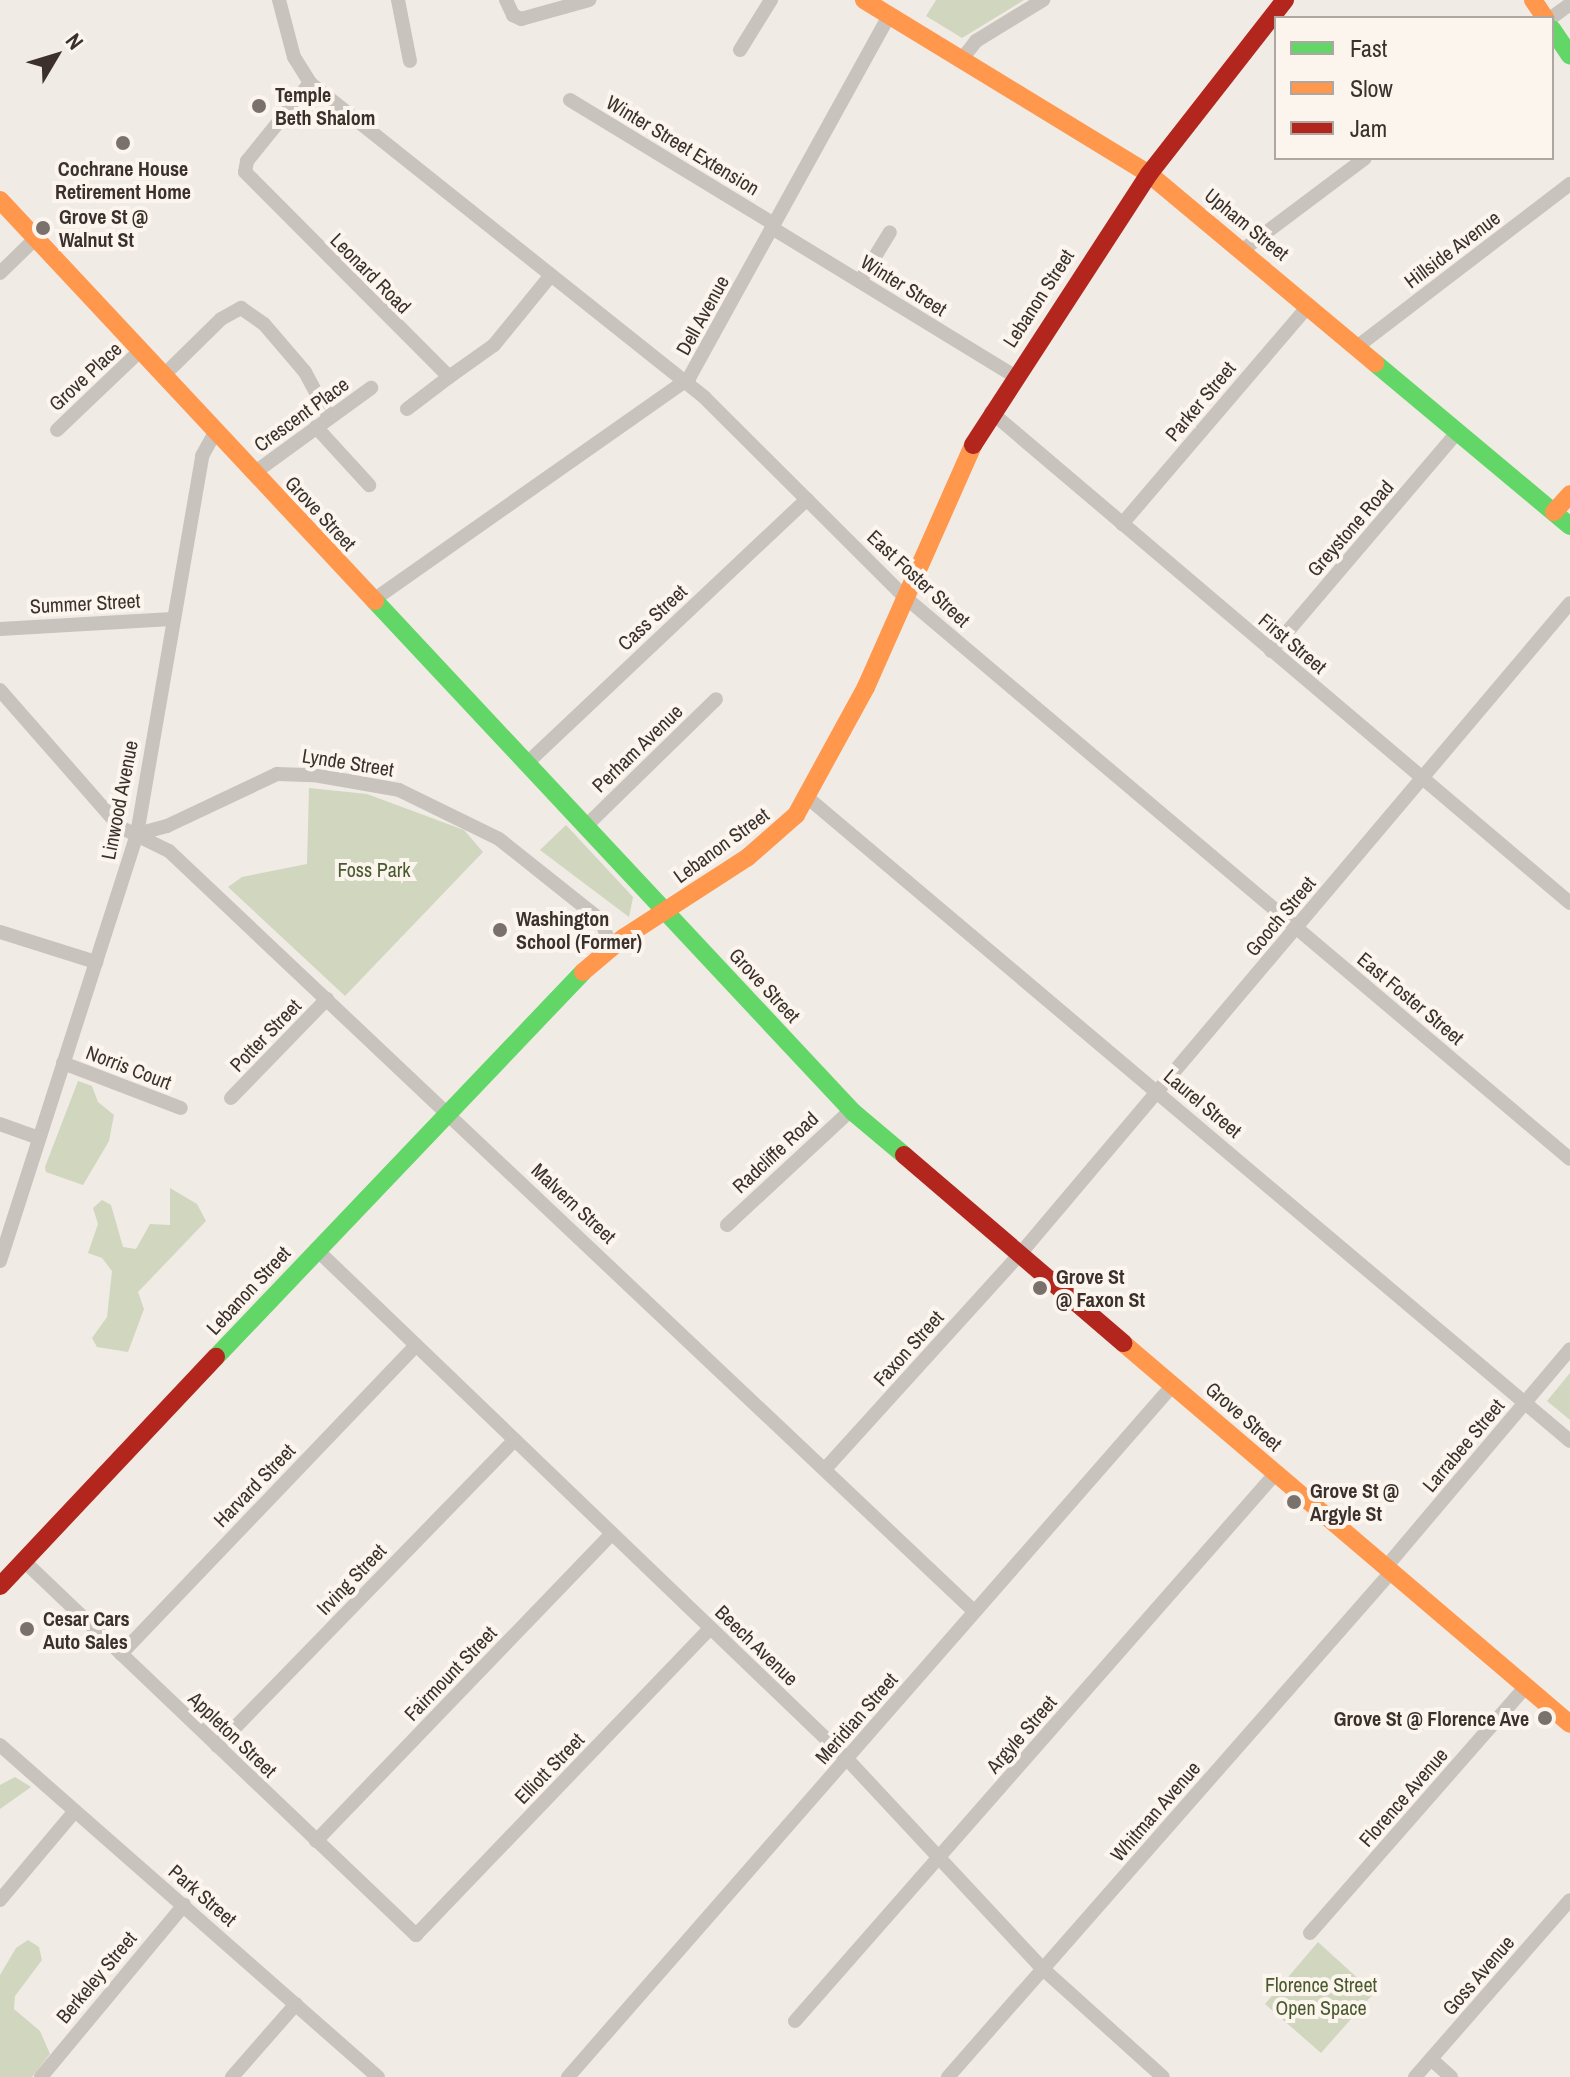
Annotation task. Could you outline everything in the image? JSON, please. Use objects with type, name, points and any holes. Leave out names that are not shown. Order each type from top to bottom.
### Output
[{"type":"main road","name":"Upham Street","points":[[864,0],[1149,174],[1244,249],[1570,526]]},
{"type":"main road","name":"Lebanon Street","points":[[0,1586],[558,994],[611,947],[774,837],[808,798],[906,598],[951,488],[991,412],[1149,174],[1285,0]]},
{"type":"main road","points":[[1554,32],[1570,56]]},
{"type":"main road","name":"Grove Street","points":[[0,200],[851,1110],[1570,1724]]},
{"type":"main road","points":[[1554,512],[1570,494]]},
{"type":"street","name":"East Foster Street","points":[[279,0],[294,57],[310,83],[686,381],[906,598],[1570,1159]]},
{"type":"street","points":[[398,0],[410,61]]},
{"type":"street","points":[[506,0],[517,19],[589,0]]},
{"type":"street","points":[[740,50],[771,0]]},
{"type":"street","points":[[962,59],[976,41],[1043,0]]},
{"type":"street","points":[[1554,16],[1570,4]]},
{"type":"street","name":"Dell Avenue","points":[[372,601],[686,381],[889,15]]},
{"type":"street","name":"Leonard Road","points":[[310,83],[247,161],[245,172],[449,377]]},
{"type":"street","name":"Winter Street Extension","points":[[570,100],[773,226]]},
{"type":"street","points":[[1244,249],[1362,160]]},
{"type":"street","name":"Hillside Avenue","points":[[1358,346],[1570,184]]},
{"type":"street","name":"Winter Street","points":[[773,226],[1014,376]]},
{"type":"street","points":[[860,281],[890,232]]},
{"type":"street","points":[[0,273],[36,238]]},
{"type":"street","points":[[407,409],[494,345],[551,275]]},
{"type":"street","name":"Parker Street","points":[[1122,524],[1309,305]]},
{"type":"street","points":[[163,376],[221,319],[241,308],[264,324],[305,372],[329,417]]},
{"type":"street","name":"Grove Place","points":[[57,430],[140,351]]},
{"type":"street","name":"Crescent Place","points":[[254,473],[371,388]]},
{"type":"street","name":"First Street","points":[[991,412],[1570,903]]},
{"type":"street","points":[[316,427],[369,485]]},
{"type":"street","name":"Linwood Avenue","points":[[0,1261],[137,834],[202,456],[216,431]]},
{"type":"street","name":"Greystone Road","points":[[1271,651],[1458,431]]},
{"type":"street","name":"Cass Street","points":[[526,764],[807,499]]},
{"type":"street","name":"Gooch Street","points":[[1020,1254],[1570,603]]},
{"type":"street","name":"Summer Street","points":[[0,629],[172,619]]},
{"type":"street","points":[[0,690],[115,822],[137,834]]},
{"type":"street","name":"Perham Avenue","points":[[585,827],[716,699]]},
{"type":"street","name":"Lynde Street","points":[[137,834],[167,826],[277,774],[314,775],[399,790],[499,839],[601,920],[611,947]]},
{"type":"street","name":"Laurel Street","points":[[808,798],[1570,1441]]},
{"type":"street","name":"Malvern Street","points":[[137,834],[169,851],[975,1612]]},
{"type":"street","points":[[0,932],[96,962]]},
{"type":"street","name":"Potter Street","points":[[231,1098],[327,999]]},
{"type":"street","name":"Norris Court","points":[[63,1063],[181,1108]]},
{"type":"street","name":"Radcliffe Road","points":[[727,1225],[851,1110]]},
{"type":"street","points":[[0,1124],[39,1138]]},
{"type":"street","name":"Beech Avenue","points":[[316,1249],[847,1759],[1043,1969],[1163,2077]]},
{"type":"street","name":"Faxon Street","points":[[825,1469],[1020,1254]]},
{"type":"street","name":"Harvard Street","points":[[121,1654],[416,1345]]},
{"type":"street","name":"Larrabee Street","points":[[1389,1569],[1570,1349]]},
{"type":"street","name":"Meridian Street","points":[[568,2077],[1173,1385]]},
{"type":"street","name":"Irving Street","points":[[217,1746],[515,1440]]},
{"type":"street","name":"Argyle Street","points":[[795,2021],[1276,1473]]},
{"type":"street","name":"Fairmount Street","points":[[316,1841],[612,1533]]},
{"type":"street","name":"Appleton Street","points":[[24,1561],[416,1935]]},
{"type":"street","name":"Whitman Avenue","points":[[948,2077],[1389,1569]]},
{"type":"street","name":"Elliott Street","points":[[416,1935],[710,1628]]},
{"type":"street","name":"Florence Avenue","points":[[1310,1933],[1526,1686]]},
{"type":"street","name":"Park Street","points":[[0,1745],[378,2077]]},
{"type":"street","points":[[0,1900],[75,1811]]},
{"type":"street","name":"Goss Avenue","points":[[1415,2077],[1570,1900]]},
{"type":"street","name":"Berkeley Street","points":[[41,2077],[184,1905]]},
{"type":"street","points":[[232,2077],[296,2004]]},
{"type":"street","points":[[1431,2059],[1451,2077]]},
{"type":"green space","points":[[936,0],[1024,0],[962,38],[926,16]]},
{"type":"green space","name":"Foss Park","points":[[309,788],[367,794],[464,830],[483,852],[345,996],[228,887],[242,877],[307,864]]},
{"type":"green space","points":[[566,825],[633,897],[629,917],[540,850]]},
{"type":"green space","points":[[78,1081],[92,1086],[98,1102],[114,1115],[109,1141],[83,1185],[46,1172],[45,1167]]},
{"type":"green space","points":[[170,1188],[197,1204],[206,1221],[138,1292],[144,1309],[128,1352],[97,1347],[92,1338],[107,1317],[112,1271],[102,1258],[88,1253],[98,1224],[93,1208],[102,1200],[111,1205],[123,1247],[136,1249],[150,1224],[170,1225]]},
{"type":"green space","points":[[1570,1373],[1570,1420],[1547,1401]]},
{"type":"green space","points":[[15,1777],[31,1787],[0,1809],[0,1785]]},
{"type":"green space","points":[[28,1940],[39,1947],[42,1960],[15,1996],[14,2009],[40,2031],[50,2054],[32,2077],[0,2077],[0,1975],[16,1948]]},
{"type":"green space","name":"Florence Street Open Space","points":[[1318,1942],[1374,1993],[1321,2053],[1265,2004]]},
{"type":"traffic: fast","points":[[1554,32],[1570,56]]},
{"type":"traffic: fast","points":[[1375,363],[1570,526]]},
{"type":"traffic: fast","points":[[375,601],[853,1112],[904,1155]]},
{"type":"traffic: fast","points":[[216,1357],[583,972]]},
{"type":"traffic: slow","points":[[864,0],[1149,174],[1375,363]]},
{"type":"traffic: slow","points":[[1533,0],[1544,16]]},
{"type":"traffic: slow","points":[[0,200],[375,601]]},
{"type":"traffic: slow","points":[[583,972],[623,938],[748,857],[796,815],[866,687],[973,445]]},
{"type":"traffic: slow","points":[[1554,512],[1570,494]]},
{"type":"traffic: slow","points":[[1123,1343],[1570,1724]]},
{"type":"traffic: jam","points":[[973,445],[1149,174],[1285,0]]},
{"type":"traffic: jam","points":[[904,1155],[1123,1343]]},
{"type":"traffic: jam","points":[[0,1586],[216,1357]]},
{"type":"place","name":"Temple Beth Shalom","points":[[259,106]]},
{"type":"place","name":"Cochrane House Retirement Home","points":[[123,143]]},
{"type":"place","name":"Grove St @ Walnut St","points":[[43,228]]},
{"type":"place","name":"Washington School (Former)","points":[[500,930]]},
{"type":"place","name":"Grove St @ Faxon St","points":[[1040,1288]]},
{"type":"place","name":"Grove St @ Argyle St","points":[[1294,1502]]},
{"type":"place","name":"Cesar Cars Auto Sales","points":[[27,1629]]},
{"type":"place","name":"Grove St @ Florence Ave","points":[[1545,1718]]}]
